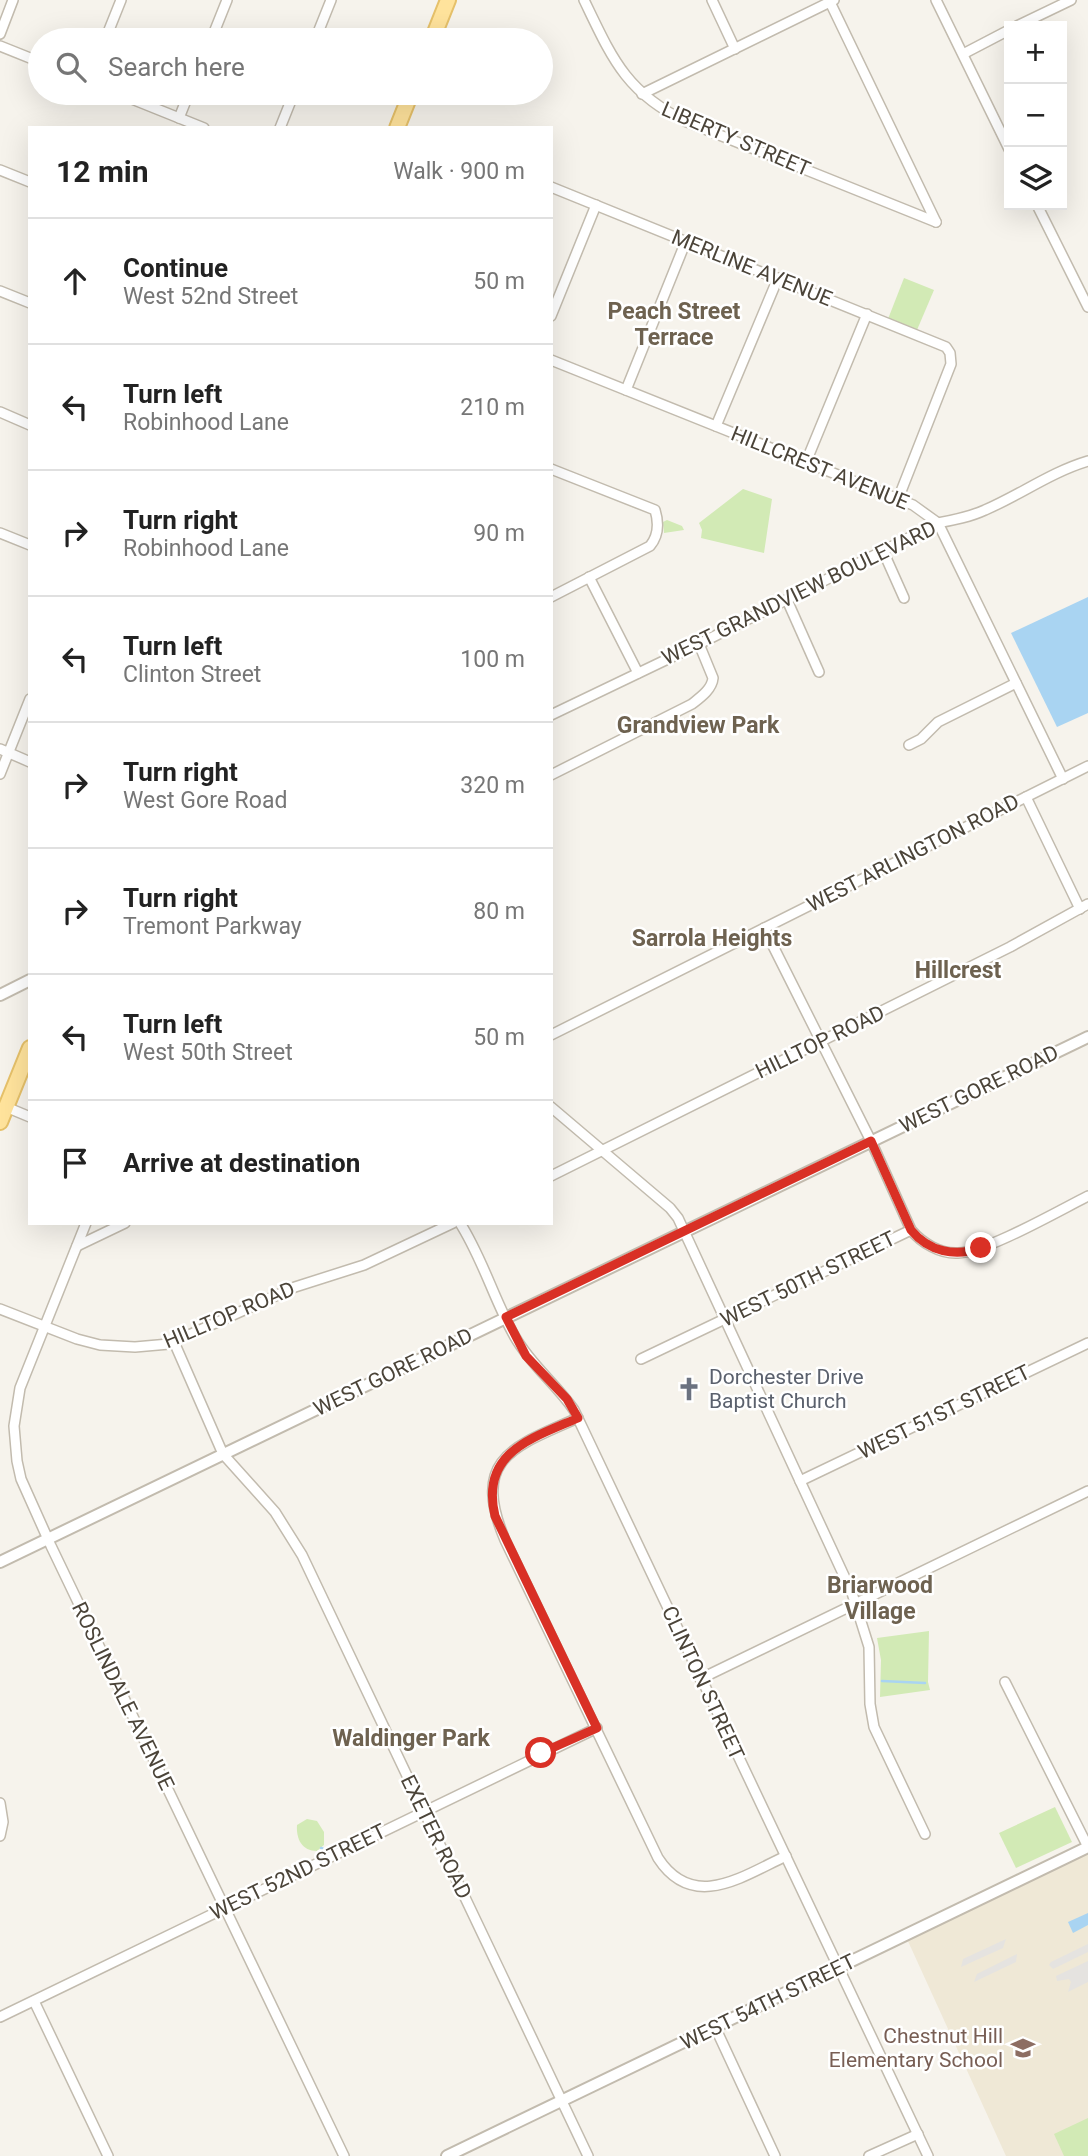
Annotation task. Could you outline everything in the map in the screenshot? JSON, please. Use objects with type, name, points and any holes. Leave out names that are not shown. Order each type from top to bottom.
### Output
[{"type":"main road","points":[[437,28],[449,0]]},
{"type":"main road","points":[[399,126],[407,105]]},
{"type":"main road","points":[[0,1122],[28,1053]]},
{"type":"street","points":[[0,34],[13,0]]},
{"type":"street","points":[[110,28],[121,0]]},
{"type":"street","points":[[216,28],[227,0]]},
{"type":"street","points":[[320,28],[331,0]]},
{"type":"street","name":"LIBERTY STREET","points":[[584,0],[612,56],[642,94],[662,109],[687,122],[936,222],[831,1]]},
{"type":"street","points":[[712,0],[735,49]]},
{"type":"street","points":[[936,0],[1008,147]]},
{"type":"street","points":[[1027,21],[1071,0]]},
{"type":"street","points":[[642,94],[831,1]]},
{"type":"street","points":[[963,54],[1004,33]]},
{"type":"street","points":[[0,46],[28,57]]},
{"type":"street","points":[[147,105],[199,126]]},
{"type":"street","points":[[179,118],[184,105]]},
{"type":"street","points":[[281,126],[289,105]]},
{"type":"street","points":[[0,170],[28,181]]},
{"type":"street","name":"MERLINE AVENUE","points":[[553,188],[937,342],[950,353],[951,364],[898,499]]},
{"type":"street","points":[[553,311],[596,205]]},
{"type":"street","points":[[1040,210],[1088,307]]},
{"type":"street","points":[[626,390],[686,242]]},
{"type":"street","points":[[716,426],[778,278]]},
{"type":"street","points":[[0,292],[28,302]]},
{"type":"street","points":[[806,462],[867,314]]},
{"type":"street","name":"HILLCREST AVENUE","points":[[553,361],[898,499],[920,509],[938,523]]},
{"type":"street","points":[[0,412],[28,424]]},
{"type":"street","name":"WEST GRANDVIEW BOULEVARD","points":[[553,714],[699,644],[938,523],[986,510],[1070,467],[1088,461]]},
{"type":"street","points":[[553,470],[654,510],[657,531],[650,546],[553,596]]},
{"type":"street","points":[[938,523],[1063,779]]},
{"type":"street","points":[[0,533],[28,544]]},
{"type":"street","points":[[883,551],[904,598]]},
{"type":"street","points":[[589,577],[638,673]]},
{"type":"street","points":[[787,600],[819,672]]},
{"type":"street","points":[[553,774],[692,705],[703,696],[713,678],[699,644]]},
{"type":"street","points":[[909,745],[921,739],[938,722],[1016,683]]},
{"type":"street","points":[[0,774],[4,751],[28,703]]},
{"type":"street","points":[[4,751],[28,761]]},
{"type":"street","name":"WEST ARLINGTON ROAD","points":[[553,1034],[1088,766]]},
{"type":"street","points":[[1026,797],[1084,907]]},
{"type":"street","name":"HILLTOP ROAD","points":[[553,1175],[1019,943],[1084,907]]},
{"type":"street","points":[[764,928],[871,1141],[911,1230]]},
{"type":"street","points":[[5,992],[28,981]]},
{"type":"street","points":[[5,992],[28,993]]},
{"type":"street","name":"WEST GORE ROAD","points":[[0,1562],[1088,1037]]},
{"type":"street","points":[[6,1107],[28,1116]]},
{"type":"street","points":[[553,1109],[670,1208],[678,1218],[855,1602],[869,1647],[870,1703],[874,1727],[925,1834]]},
{"type":"street","name":"WEST 50TH STREET","points":[[641,1359],[911,1230],[935,1248],[957,1254],[970,1252],[1088,1196]]},
{"type":"street","name":"ROSLINDALE AVENUE","points":[[85,1225],[20,1388],[14,1426],[21,1479],[344,2156]]},
{"type":"street","points":[[77,1246],[112,1225]]},
{"type":"street","name":"HILLTOP ROAD","points":[[0,1309],[77,1339],[100,1345],[135,1347],[174,1342],[295,1287],[364,1265],[449,1225]]},
{"type":"street","name":"CLINTON STREET","points":[[461,1225],[526,1356],[567,1399],[578,1418],[928,2156]]},
{"type":"street","name":"EXETER ROAD","points":[[174,1342],[223,1454],[275,1512],[302,1555],[588,2156]]},
{"type":"street","name":"WEST 51ST STREET","points":[[800,1481],[1088,1343]]},
{"type":"street","points":[[578,1418],[514,1449],[496,1470],[491,1495],[495,1516],[505,1540],[658,1858],[675,1877],[692,1885],[716,1887],[786,1856]]},
{"type":"street","points":[[701,1679],[1088,1491]]},
{"type":"street","points":[[1005,1682],[1088,1847]]},
{"type":"street","name":"WEST 52ND STREET","points":[[0,2017],[597,1728]]},
{"type":"street","points":[[0,1803],[3,1822],[0,1836]]},
{"type":"street","name":"WEST 54TH STREET","points":[[447,2156],[1088,1847]]},
{"type":"street","points":[[34,2001],[108,2156]]},
{"type":"street","points":[[715,2027],[775,2156]]},
{"type":"street","points":[[869,2156],[918,2134]]},
{"type":"shaded area","name":"Chestnut Hill Elementary School","points":[[1088,1853],[1088,2156],[1006,2156],[907,1939]]},
{"type":"shaded area","points":[[1006,1939],[1003,1948],[961,1967],[963,1959]]},
{"type":"shaded area","points":[[1088,1944],[1088,1952],[1053,1969],[1049,1965],[1051,1962]]},
{"type":"shaded area","points":[[1017,1954],[1016,1962],[974,1982],[977,1974]]},
{"type":"shaded area","points":[[1088,1961],[1088,1982],[1068,1992],[1071,1982],[1069,1979],[1057,1981],[1056,1976]]},
{"type":"green space","points":[[904,278],[934,290],[917,330],[888,319]]},
{"type":"green space","points":[[743,489],[772,499],[764,553],[701,538],[699,523]]},
{"type":"green space","points":[[667,520],[682,526],[684,530],[664,533],[663,522]]},
{"type":"green space","points":[[929,1631],[930,1690],[880,1697],[881,1660],[877,1638]]},
{"type":"green space","points":[[1055,1807],[1072,1842],[1016,1868],[999,1833]]},
{"type":"green space","points":[[307,1819],[317,1821],[324,1832],[324,1845],[317,1851],[307,1849],[299,1839],[297,1825]]},
{"type":"green space","points":[[1088,2118],[1088,2156],[1064,2156],[1054,2134]]},
{"type":"water","points":[[1088,597],[1088,713],[1057,727],[1011,633]]},
{"type":"water","points":[[1088,1913],[1088,1925],[1073,1933],[1068,1922]]},
{"type":"waterway","points":[[882,1681],[925,1683]]},
{"type":"waterway","points":[[321,1848],[329,1851]]},
{"type":"place","name":"Dorchester Drive Baptist Church","points":[[689,1389]]},
{"type":"place","name":"Chestnut Hill Elementary School","points":[[1023,2048]]},
{"type":"district","name":"Peach Street Terrace","points":[[674,324]]},
{"type":"district","name":"Grandview Park","points":[[698,725]]},
{"type":"district","name":"Sarrola Heights","points":[[712,938]]},
{"type":"district","name":"Hillcrest","points":[[958,970]]},
{"type":"district","name":"Briarwood Village","points":[[880,1598]]},
{"type":"district","name":"Waldinger Park","points":[[411,1738]]},
{"type":"route","points":[[541,1753],[597,1728],[505,1540],[495,1516],[491,1495],[496,1470],[514,1449],[578,1418],[567,1399],[526,1356],[506,1317],[871,1141],[911,1230],[917,1236],[946,1252],[957,1254],[981,1248]]}]
